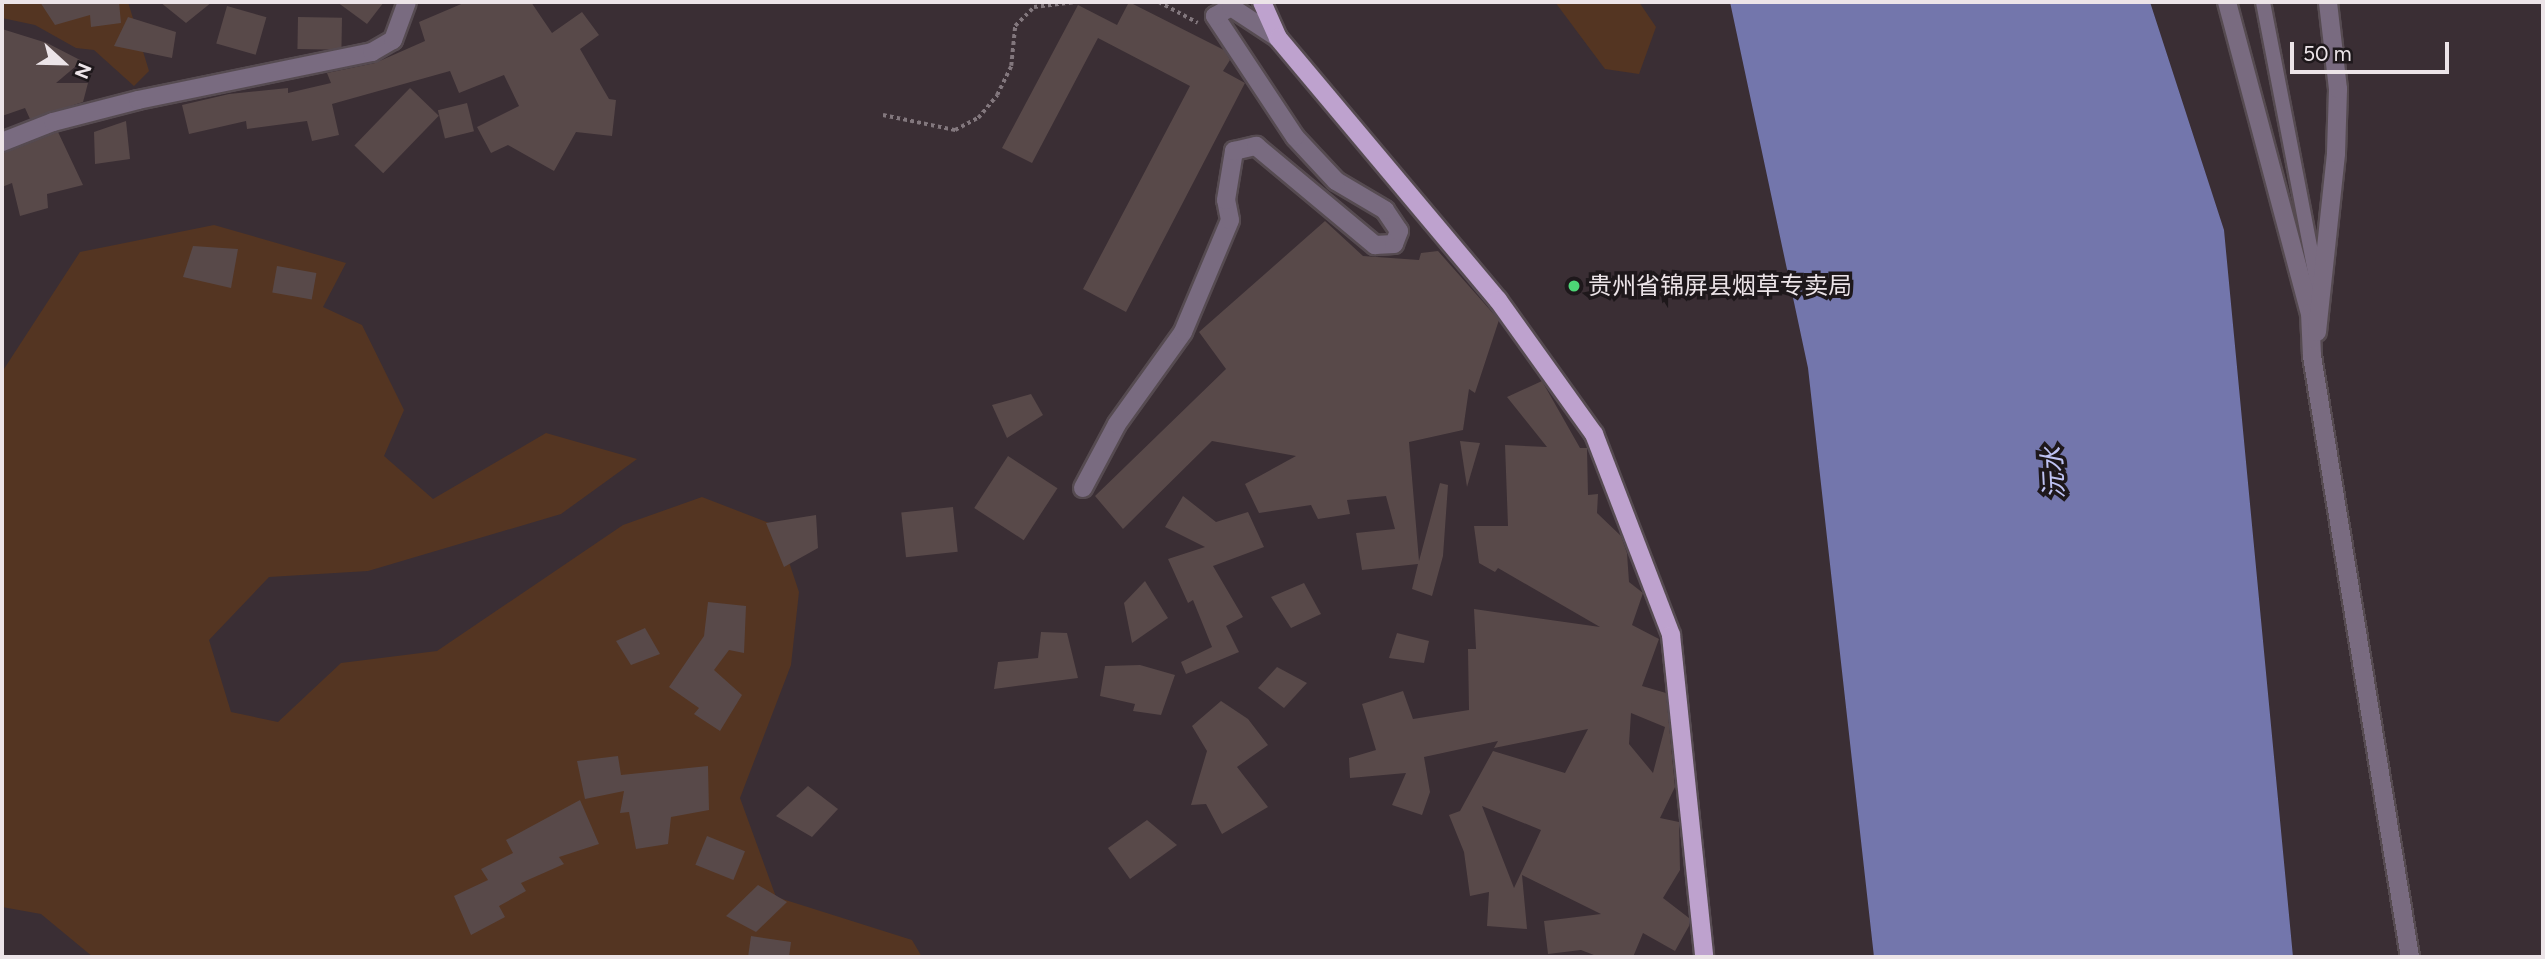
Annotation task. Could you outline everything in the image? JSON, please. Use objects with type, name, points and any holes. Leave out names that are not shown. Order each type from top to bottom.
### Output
[{"type":"main road","points":[[1262,2],[1278,38],[1498,300],[1594,434],[1671,635],[1704,957]]},
{"type":"street","points":[[2,142],[53,122],[138,100],[372,52],[393,40],[407,2]]},
{"type":"street","points":[[2227,2],[2310,313],[2312,356],[2410,957]]},
{"type":"street","points":[[2263,2],[2322,306]]},
{"type":"street","points":[[2312,356],[2322,306],[2337,140],[2338,89],[2328,2]]},
{"type":"street","points":[[1083,488],[1116,424],[1184,332],[1230,220],[1226,200],[1234,151],[1256,146],[1375,245],[1394,244],[1399,231],[1385,210],[1336,181],[1296,137],[1215,16],[1231,7],[1278,38]]},
{"type":"path","points":[[883,115],[955,130],[978,118],[997,95],[1012,66],[1015,26],[1034,7],[1073,2]]},
{"type":"path","points":[[1158,2],[1205,27],[1215,16]]},
{"type":"shaded area","points":[[2,2],[128,2],[149,71],[134,86],[94,50],[76,48],[35,25],[2,18]]},
{"type":"shaded area","points":[[1555,2],[1639,2],[1656,27],[1639,74],[1605,69]]},
{"type":"shaded area","points":[[214,225],[346,263],[323,307],[362,325],[404,410],[384,456],[433,499],[546,433],[637,459],[561,514],[368,571],[269,577],[209,640],[231,712],[278,722],[341,663],[437,651],[623,525],[702,497],[777,526],[799,592],[791,665],[740,798],[776,897],[912,940],[922,957],[93,957],[41,914],[2,907],[2,372],[80,252]]},
{"type":"water","name":"沅水","points":[[1730,2],[2150,2],[2224,230],[2293,957],[1874,957],[1808,368]]},
{"type":"building","points":[[40,2],[119,2],[121,23],[91,27],[90,15],[55,25]]},
{"type":"building","points":[[160,2],[212,2],[186,23]]},
{"type":"building","points":[[337,2],[384,2],[367,24]]},
{"type":"building","points":[[466,2],[531,2],[552,33],[582,12],[599,35],[580,49],[609,99],[616,100],[612,136],[576,132],[554,171],[508,145],[491,153],[477,127],[519,106],[504,75],[459,93],[450,71],[332,104],[339,135],[312,141],[307,121],[247,129],[246,121],[189,134],[182,105],[229,94],[288,88],[288,93],[331,83],[327,73],[375,63],[425,41],[419,22]]},
{"type":"building","points":[[1129,2],[1224,50],[1230,60],[1223,71],[1245,83],[1126,312],[1083,289],[1190,86],[1098,38],[1032,163],[1002,148],[1078,5],[1117,25]]},
{"type":"building","points":[[227,6],[266,17],[256,55],[216,43]]},
{"type":"building","points":[[128,17],[176,32],[172,58],[114,46]]},
{"type":"building","points":[[298,17],[342,18],[341,50],[297,49]]},
{"type":"building","points":[[2,29],[47,43],[82,61],[56,83],[88,83],[83,102],[30,119],[25,108],[2,116]]},
{"type":"building","points":[[410,88],[439,116],[383,173],[354,146]]},
{"type":"building","points":[[467,103],[474,131],[445,138],[438,110]]},
{"type":"building","points":[[126,121],[130,159],[95,164],[94,132]]},
{"type":"building","points":[[58,132],[83,185],[47,194],[48,208],[20,216],[12,183],[2,187],[2,154]]},
{"type":"building","points":[[1325,221],[1363,256],[1419,260],[1421,253],[1438,251],[1499,320],[1475,393],[1469,389],[1463,430],[1409,442],[1419,561],[1440,483],[1448,485],[1443,556],[1432,596],[1412,589],[1418,564],[1362,570],[1356,533],[1395,529],[1386,496],[1347,500],[1350,514],[1318,519],[1311,505],[1259,513],[1245,484],[1296,456],[1212,441],[1123,529],[1095,496],[1226,369],[1199,332]]},
{"type":"building","points":[[193,246],[238,249],[231,288],[183,277]]},
{"type":"building","points":[[277,266],[316,273],[312,300],[272,293]]},
{"type":"building","points":[[1542,381],[1580,448],[1587,448],[1588,495],[1598,494],[1597,513],[1621,536],[1627,553],[1629,582],[1643,593],[1632,625],[1659,639],[1642,686],[1666,693],[1675,787],[1660,818],[1679,822],[1680,870],[1663,898],[1689,918],[1689,926],[1675,951],[1643,933],[1633,957],[1599,957],[1581,950],[1548,954],[1544,921],[1601,914],[1522,875],[1527,929],[1487,926],[1489,892],[1470,896],[1464,852],[1449,815],[1460,811],[1493,751],[1565,773],[1588,729],[1494,748],[1498,741],[1424,757],[1430,792],[1422,815],[1392,805],[1406,773],[1350,778],[1349,758],[1376,750],[1362,704],[1403,691],[1413,719],[1469,710],[1468,649],[1476,649],[1474,609],[1600,627],[1498,568],[1495,572],[1479,563],[1474,526],[1508,526],[1505,445],[1547,447],[1507,397]],"holes":[[[1631,713],[1665,727],[1653,773],[1629,744]],[[1482,806],[1541,830],[1514,888]]]},
{"type":"building","points":[[1031,394],[1043,415],[1007,438],[992,405]]},
{"type":"building","points":[[1460,441],[1480,443],[1467,487]]},
{"type":"building","points":[[1008,456],[1057,488],[1024,540],[974,508]]},
{"type":"building","points":[[1183,496],[1216,522],[1248,512],[1264,547],[1213,566],[1243,617],[1226,626],[1239,652],[1186,674],[1181,662],[1212,647],[1193,600],[1188,603],[1168,559],[1205,547],[1165,527]]},
{"type":"building","points":[[953,507],[958,552],[906,557],[901,512]]},
{"type":"building","points":[[816,515],[818,548],[784,567],[766,523]]},
{"type":"building","points":[[1145,581],[1168,618],[1132,643],[1124,603]]},
{"type":"building","points":[[1304,583],[1321,614],[1291,628],[1271,597]]},
{"type":"building","points":[[708,602],[746,606],[744,653],[729,650],[714,670],[742,695],[720,731],[694,714],[699,708],[669,687],[704,636]]},
{"type":"building","points":[[645,628],[660,654],[631,665],[616,641]]},
{"type":"building","points":[[1041,632],[1067,633],[1078,678],[994,689],[998,662],[1038,658]]},
{"type":"building","points":[[1397,633],[1429,641],[1424,663],[1389,658]]},
{"type":"building","points":[[1140,665],[1175,675],[1161,715],[1133,711],[1135,704],[1100,696],[1105,666]]},
{"type":"building","points":[[1277,667],[1307,683],[1284,708],[1258,688]]},
{"type":"building","points":[[1221,701],[1248,719],[1268,745],[1237,767],[1268,807],[1222,834],[1206,804],[1191,805],[1207,751],[1192,726]]},
{"type":"building","points":[[618,756],[621,775],[708,766],[709,810],[671,817],[668,844],[636,849],[629,812],[620,813],[624,791],[585,799],[577,761]]},
{"type":"building","points":[[808,786],[838,809],[812,837],[776,816]]},
{"type":"building","points":[[580,800],[599,844],[559,857],[564,864],[521,883],[526,891],[499,906],[505,917],[471,935],[454,896],[488,880],[481,869],[513,853],[506,840]]},
{"type":"building","points":[[1147,820],[1177,845],[1130,879],[1108,848]]},
{"type":"building","points":[[707,836],[745,851],[733,880],[695,865]]},
{"type":"building","points":[[758,885],[787,902],[756,932],[726,916]]},
{"type":"building","points":[[751,936],[791,942],[789,957],[748,957]]},
{"type":"place","name":"贵州省锦屏县烟草专卖局","points":[[1574,286]]}]
